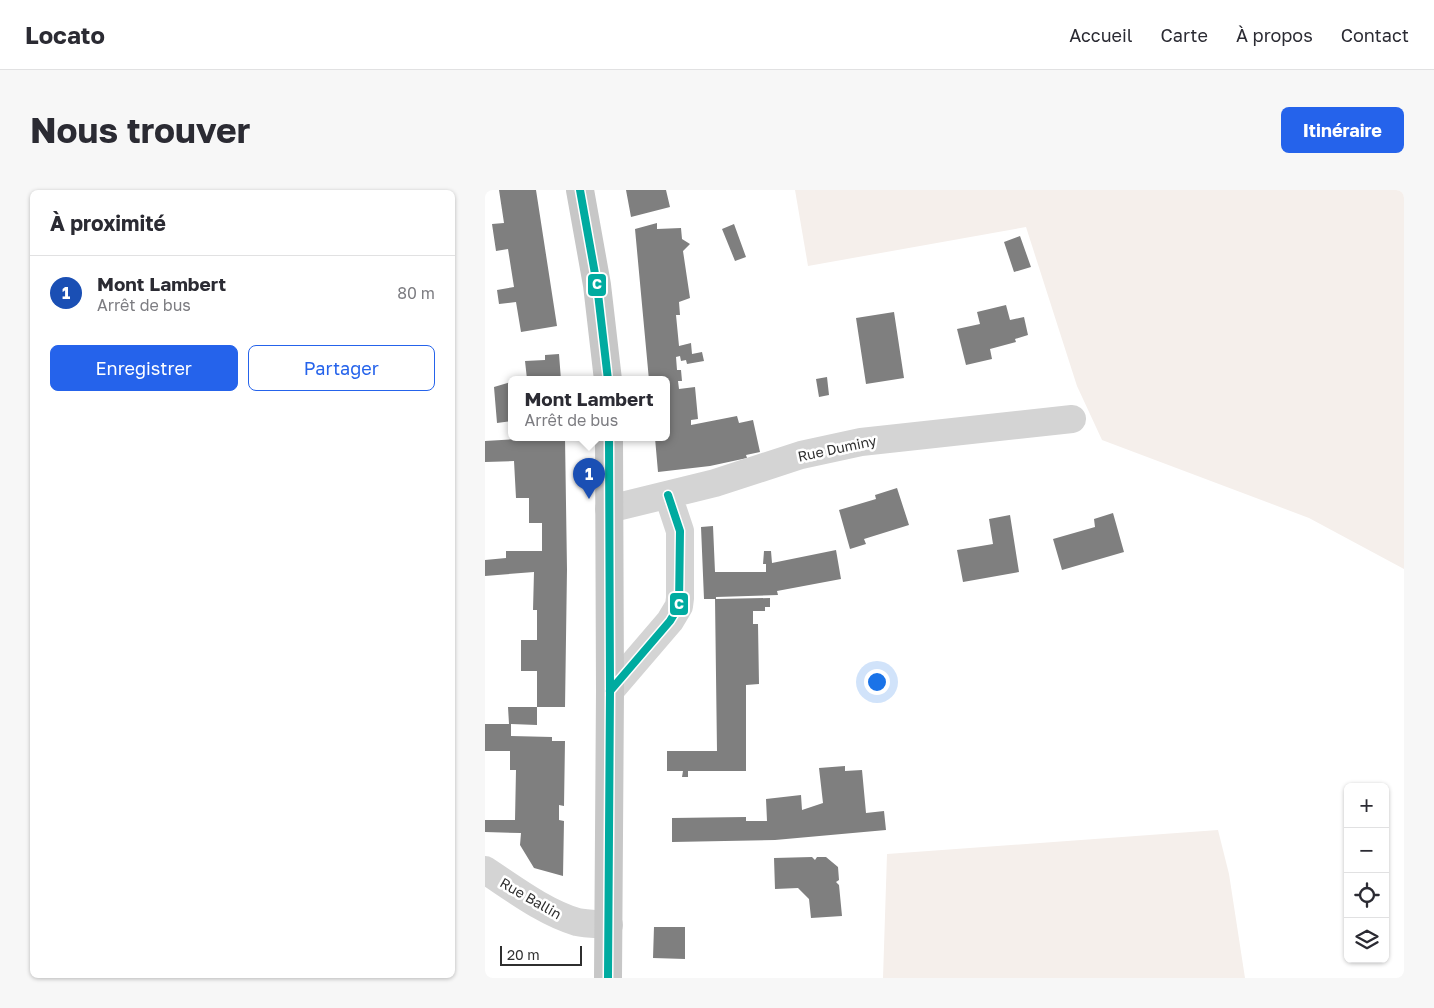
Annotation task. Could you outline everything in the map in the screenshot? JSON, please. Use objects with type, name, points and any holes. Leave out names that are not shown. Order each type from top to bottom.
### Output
[{"type":"main road","points":[[580,190],[598,294],[608,376]]},
{"type":"main road","points":[[608,978],[609,441]]},
{"type":"street","name":"Rue Duminy","points":[[609,510],[715,483],[801,456],[861,442],[1072,419]]},
{"type":"street","points":[[610,691],[670,621],[679,606],[680,531],[668,495]]},
{"type":"street","name":"Rue Ballin","points":[[485,870],[528,898],[562,916],[579,922],[609,925]]},
{"type":"shaded area","points":[[795,190],[1404,190],[1404,569],[1309,518],[1102,440],[1077,386],[1026,227],[808,266]]},
{"type":"shaded area","points":[[1218,830],[1229,874],[1245,978],[883,978],[887,854]]},
{"type":"building","points":[[499,190],[536,190],[557,326],[521,332],[516,302],[499,304],[497,290],[514,287],[508,249],[496,251],[492,224],[504,223]]},
{"type":"building","points":[[626,190],[666,190],[670,207],[631,217]]},
{"type":"building","points":[[657,223],[657,229],[681,228],[682,239],[690,244],[683,251],[690,298],[679,302],[680,315],[676,315],[679,346],[691,343],[692,354],[702,352],[704,361],[687,364],[686,360],[681,361],[680,356],[676,357],[677,370],[681,370],[682,381],[678,381],[679,389],[695,387],[698,419],[691,420],[691,425],[737,416],[739,423],[753,420],[760,452],[746,455],[747,458],[710,466],[658,472],[655,441],[670,441],[670,376],[649,376],[635,229]]},
{"type":"building","points":[[734,224],[746,257],[735,261],[722,229]]},
{"type":"building","points":[[1020,236],[1031,267],[1014,272],[1004,242]]},
{"type":"building","points":[[1006,305],[1010,320],[1024,317],[1028,335],[1015,339],[1016,342],[990,349],[992,359],[966,365],[957,329],[980,324],[977,312]]},
{"type":"building","points":[[894,312],[904,378],[866,384],[856,318]]},
{"type":"building","points":[[559,354],[561,376],[527,376],[525,361],[545,360],[545,355]]},
{"type":"building","points":[[827,377],[829,395],[819,397],[816,379]]},
{"type":"building","points":[[508,383],[508,421],[497,423],[494,387]]},
{"type":"building","points":[[485,441],[565,441],[567,569],[565,707],[537,707],[537,671],[521,671],[521,640],[537,640],[537,610],[533,610],[534,572],[485,576],[485,560],[506,558],[506,551],[542,551],[542,523],[529,523],[529,498],[516,498],[514,461],[485,462]]},
{"type":"building","points":[[897,488],[909,525],[864,539],[866,544],[850,549],[839,510],[876,499],[875,495]]},
{"type":"building","points":[[1113,513],[1124,552],[1062,570],[1053,539],[1095,527],[1094,519]]},
{"type":"building","points":[[1010,515],[1019,572],[963,582],[957,550],[993,544],[989,519]]},
{"type":"building","points":[[713,526],[715,572],[766,572],[766,564],[763,564],[764,551],[771,551],[772,563],[836,550],[841,579],[777,591],[778,595],[716,597],[716,599],[770,598],[770,607],[765,607],[765,611],[753,611],[753,624],[758,624],[759,684],[746,685],[746,771],[688,771],[688,777],[682,777],[683,771],[667,771],[667,751],[717,751],[715,599],[704,599],[701,527]]},
{"type":"building","points":[[508,707],[537,707],[537,725],[511,724],[511,736],[552,737],[552,741],[565,741],[564,806],[559,805],[559,820],[564,821],[563,876],[534,868],[520,845],[521,833],[485,832],[485,820],[515,820],[516,770],[510,770],[510,751],[485,751],[485,724],[509,724]]},
{"type":"building","points":[[845,766],[845,771],[862,770],[866,813],[884,811],[886,830],[775,840],[672,842],[672,818],[746,817],[746,821],[767,821],[766,799],[801,795],[802,810],[823,803],[819,768]]},
{"type":"building","points":[[812,857],[815,860],[817,857],[826,857],[838,867],[839,880],[836,882],[839,885],[842,916],[811,918],[809,899],[798,888],[775,889],[774,858]]},
{"type":"building","points":[[654,927],[685,927],[685,959],[653,958]]},
{"type":"transit line","name":"C","points":[[580,190],[597,285],[608,376]]},
{"type":"transit line","name":"C","points":[[608,978],[609,441]]},
{"type":"transit line","name":"C","points":[[610,691],[670,621],[679,606],[680,531],[668,495]]},
{"type":"place","name":"Mont Lambert","points":[[589,499]]}]
